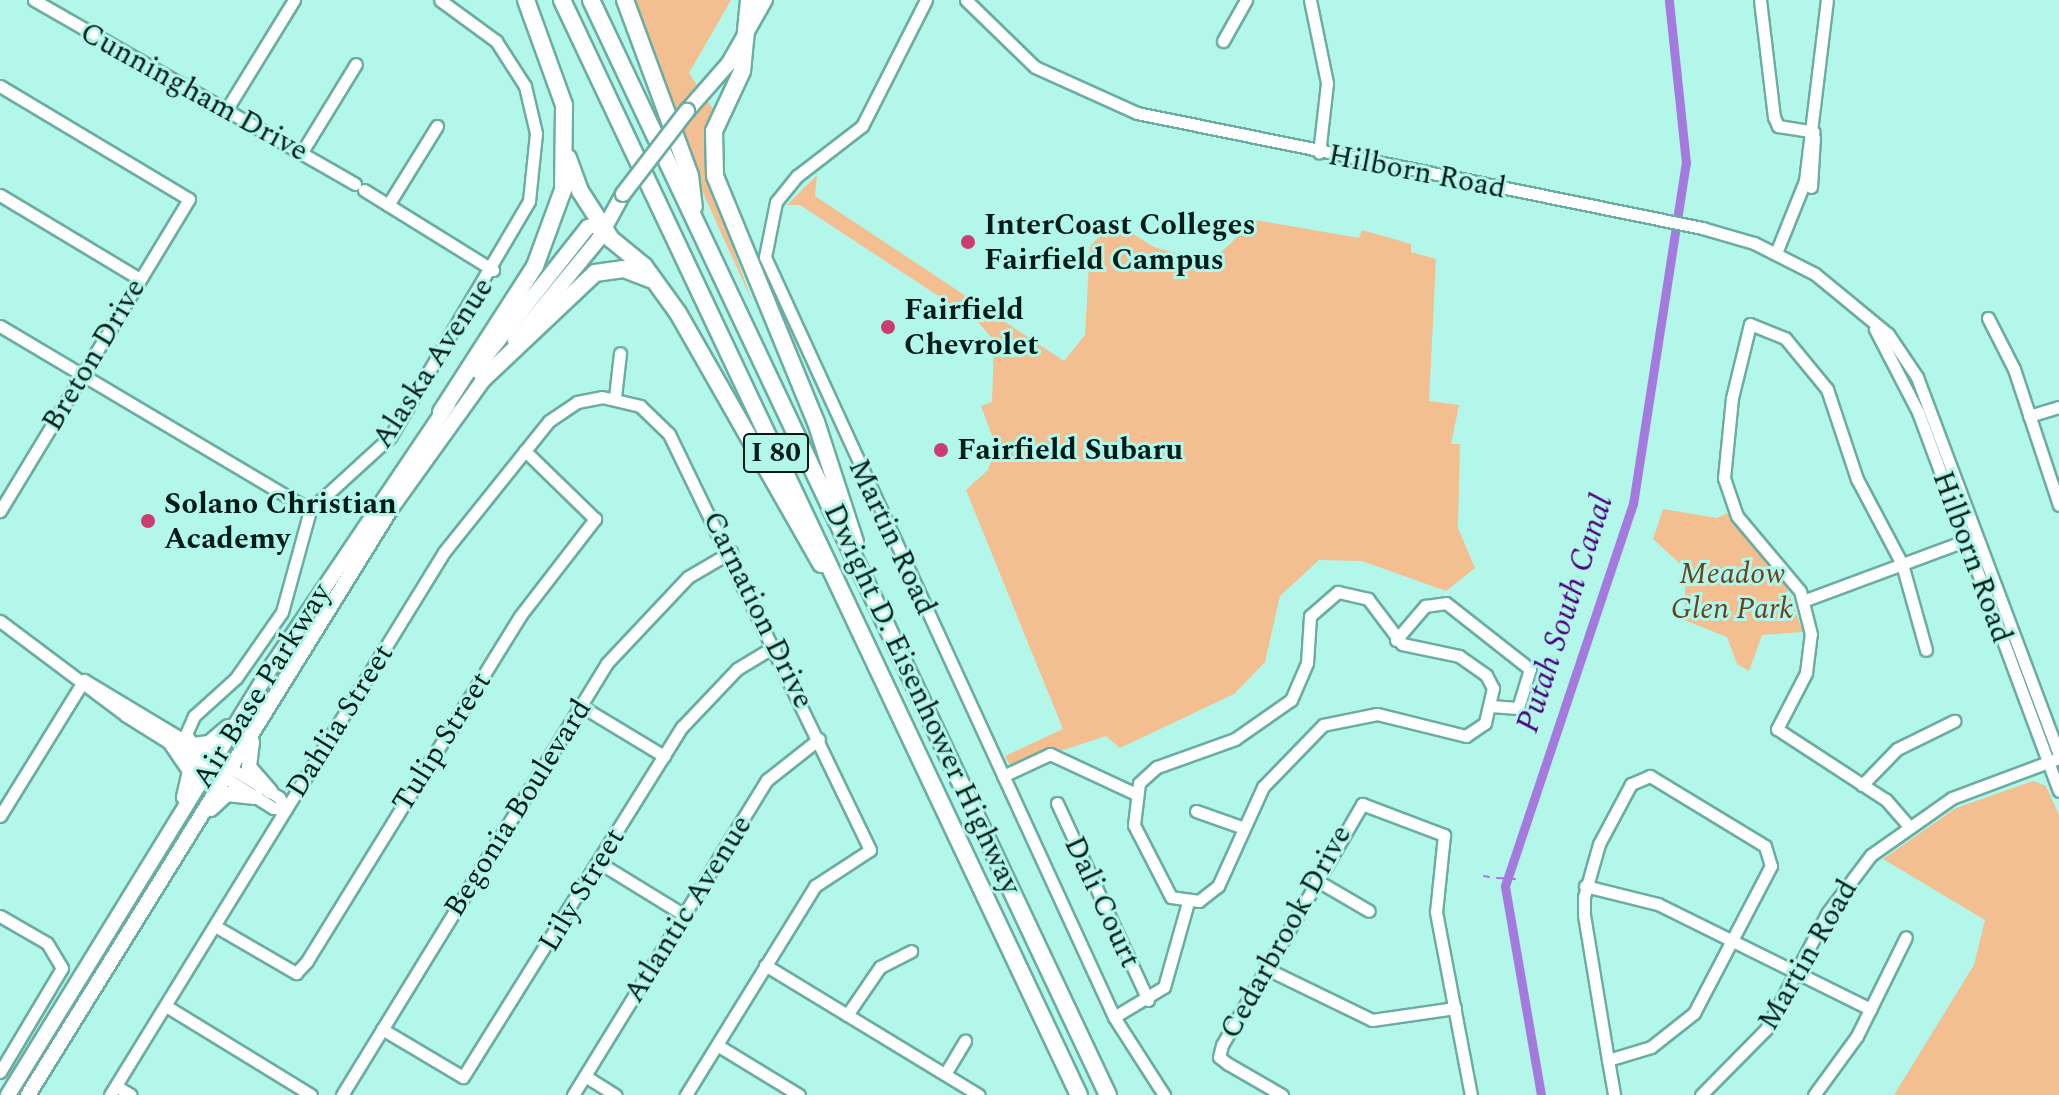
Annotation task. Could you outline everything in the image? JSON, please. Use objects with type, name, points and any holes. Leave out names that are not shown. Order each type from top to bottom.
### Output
[{"type":"highway","points":[[441,412],[535,266],[568,158],[564,105],[526,0]]},
{"type":"highway","name":"Dwight D. Eisenhower Highway","points":[[562,0],[1079,1095]]},
{"type":"highway","name":"Dwight D. Eisenhower Highway","points":[[591,0],[1108,1095]]},
{"type":"highway","points":[[625,0],[690,176],[696,221]]},
{"type":"highway","points":[[749,0],[742,71],[714,131],[715,176],[816,422],[863,575]]},
{"type":"highway","points":[[568,158],[601,224],[658,283],[801,539],[841,589]]},
{"type":"highway","points":[[483,379],[595,273],[624,269],[658,283]]},
{"type":"main road","name":"Air Base Parkway","points":[[28,1095],[392,507],[483,379],[598,240],[601,224],[746,36],[765,0]]},
{"type":"main road","name":"Air Base Parkway","points":[[8,1095],[241,716],[441,412],[588,227],[601,224]]},
{"type":"main road","points":[[193,745],[209,743],[241,716]]},
{"type":"main road","points":[[187,836],[227,794],[263,794],[247,760],[256,726]]},
{"type":"main road","points":[[143,875],[189,785],[188,765],[171,743]]},
{"type":"street","name":"Cunningham Drive","points":[[34,0],[225,112],[302,152],[493,270]]},
{"type":"street","points":[[225,112],[294,0]]},
{"type":"street","name":"Alaska Avenue","points":[[310,510],[380,451],[493,270],[529,201],[537,160],[533,112],[496,41],[440,0]]},
{"type":"street","name":"Martin Road","points":[[926,0],[862,126],[797,176],[776,202],[765,257],[1114,1017],[1164,1095]]},
{"type":"street","name":"Hilborn Road","points":[[966,0],[1021,56],[1079,92],[1169,122],[1696,227],[1776,253],[1834,289],[1875,329],[1918,412],[1971,538],[2056,758],[2059,791]]},
{"type":"street","points":[[1223,41],[1246,0]]},
{"type":"street","points":[[1310,0],[1327,83],[1319,153]]},
{"type":"street","points":[[1760,0],[1774,117],[1778,126],[1814,132]]},
{"type":"street","points":[[1776,253],[1798,207],[1805,181],[1814,132],[1827,0]]},
{"type":"street","points":[[302,152],[356,64]]},
{"type":"street","name":"Breton Drive","points":[[0,86],[189,199],[0,511]]},
{"type":"street","points":[[388,205],[437,126]]},
{"type":"street","points":[[1798,207],[1808,197],[1815,165],[1814,132]]},
{"type":"street","points":[[1805,181],[1815,165]]},
{"type":"street","points":[[0,195],[140,279]]},
{"type":"street","points":[[1988,318],[2029,416],[2059,505]]},
{"type":"street","points":[[1907,824],[1862,785],[1777,729],[1810,656],[1803,601],[1737,516],[1724,478],[1740,351],[1750,324],[1785,338],[1818,372],[1857,479],[1902,564],[1926,650]]},
{"type":"street","points":[[0,326],[310,510],[286,602],[243,669],[194,716],[186,734],[193,745]]},
{"type":"street","points":[[615,397],[620,353]]},
{"type":"street","name":"Dahlia Street","points":[[113,1090],[444,552],[562,410],[615,397]]},
{"type":"street","name":"Carnation Drive","points":[[615,397],[661,423],[731,552],[870,850],[815,886],[765,965]]},
{"type":"street","points":[[2029,416],[2059,407]]},
{"type":"street","name":"Tulip Street","points":[[215,926],[296,973],[307,961],[520,616],[595,519],[525,451]]},
{"type":"street","points":[[1803,601],[1971,538]]},
{"type":"street","name":"Begonia Boulevard","points":[[342,1095],[621,644],[688,577],[731,552]]},
{"type":"street","points":[[1114,1017],[1148,1000],[1169,979],[1188,902],[1218,886],[1244,828],[1275,771],[1323,725],[1377,714],[1466,736],[1481,730],[1490,706],[1491,681],[1467,660],[1396,640],[1368,599],[1348,592],[1325,597],[1310,616],[1307,663],[1291,700],[1235,739],[1157,767],[1134,793],[1134,825],[1160,882],[1188,902]]},
{"type":"street","points":[[1396,640],[1425,606],[1446,603],[1530,669],[1518,708],[1490,706]]},
{"type":"street","points":[[0,621],[171,743],[213,762]]},
{"type":"street","name":"Lily Street","points":[[382,1029],[463,1077],[664,756],[737,669],[775,646]]},
{"type":"street","points":[[84,680],[193,745],[213,762],[286,809]]},
{"type":"street","points":[[0,816],[84,680]]},
{"type":"street","points":[[581,706],[664,756]]},
{"type":"street","points":[[1862,785],[1897,749],[1954,721]]},
{"type":"street","name":"Atlantic Avenue","points":[[573,1095],[767,780],[819,739]]},
{"type":"street","points":[[1003,776],[1050,754],[1134,793]]},
{"type":"street","name":"Martin Road","points":[[1701,1095],[1751,1050],[1798,974],[1840,892],[1907,824],[1952,798],[2056,758]]},
{"type":"street","points":[[1608,1060],[1675,1031],[1710,990],[1773,853],[1650,776],[1631,784],[1585,886],[1608,1060],[1614,1095]]},
{"type":"street","name":"Dali Court","points":[[1057,803],[1148,1000]]},
{"type":"street","name":"Cedarbrook Drive","points":[[1282,1095],[1219,1057],[1265,968],[1362,804],[1444,835],[1436,912],[1455,1008]]},
{"type":"street","points":[[1196,811],[1244,828]]},
{"type":"street","points":[[598,862],[684,915]]},
{"type":"street","points":[[1316,880],[1369,911]]},
{"type":"street","points":[[1585,886],[1658,904],[1870,1009]]},
{"type":"street","points":[[0,916],[60,958],[57,979],[0,1072]]},
{"type":"street","points":[[1814,1095],[1870,1009],[1906,937]]},
{"type":"street","points":[[847,1015],[880,967],[911,951]]},
{"type":"street","points":[[686,1095],[765,965],[979,1095]]},
{"type":"street","points":[[1265,968],[1372,1020],[1455,1008],[1471,1095]]},
{"type":"street","points":[[166,1006],[311,1095]]},
{"type":"street","points":[[945,1074],[965,1041]]},
{"type":"street","points":[[717,1045],[799,1095]]},
{"type":"street","points":[[585,1076],[616,1095]]},
{"type":"street","points":[[113,1090],[131,1095]]},
{"type":"green space","points":[[616,0],[731,0],[689,73],[713,109],[708,177],[752,301]]},
{"type":"green space","points":[[817,175],[815,196],[1064,361],[1085,335],[1090,246],[1114,222],[1154,247],[1193,258],[1199,251],[1216,257],[1255,220],[1359,238],[1362,230],[1411,244],[1411,252],[1436,259],[1429,401],[1459,405],[1451,444],[1460,444],[1458,528],[1475,568],[1446,591],[1362,561],[1319,560],[1280,596],[1265,662],[1234,694],[1120,748],[1106,736],[1011,767],[1005,756],[1063,729],[966,490],[988,470],[996,446],[981,406],[992,402],[994,340],[978,322],[800,205],[787,205]]},
{"type":"green space","name":"Meadow Glen Park","points":[[1663,509],[1717,518],[1727,513],[1783,577],[1803,632],[1762,635],[1749,671],[1737,664],[1727,637],[1684,620],[1686,569],[1653,539]]},
{"type":"green space","points":[[2033,781],[2046,786],[2059,815],[2059,1095],[1894,1095],[1974,965],[1985,920],[1883,859],[1956,808]]},
{"type":"waterway","name":"Putah South Canal","points":[[1541,1095],[1505,886],[1633,504],[1686,163],[1669,0]]},
{"type":"waterway","points":[[1484,876],[1489,877]]},
{"type":"waterway","name":"Putah South Canal","points":[[1497,878],[1515,879]]},
{"type":"place","name":"InterCoast Colleges Fairfield Campus","points":[[968,242]]},
{"type":"place","name":"Fairfield Chevrolet","points":[[888,327]]},
{"type":"place","name":"Fairfield Subaru","points":[[941,450]]},
{"type":"place","name":"Solano Christian Academy","points":[[148,521]]}]
